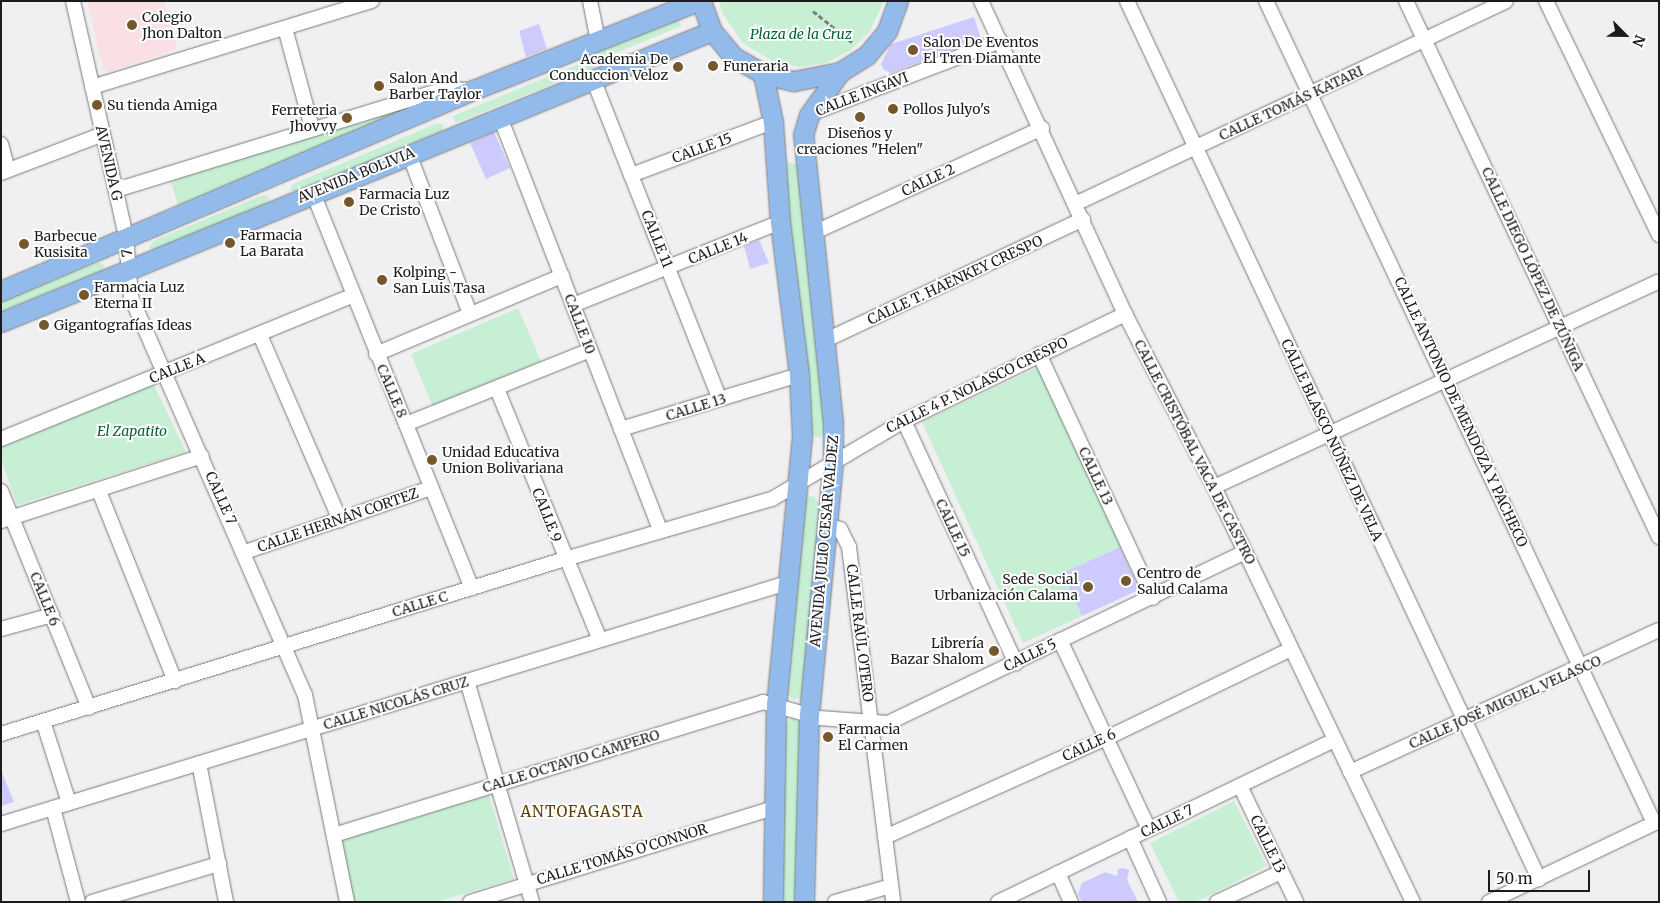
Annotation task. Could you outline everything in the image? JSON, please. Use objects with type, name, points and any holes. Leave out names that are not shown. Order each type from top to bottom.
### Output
[{"type":"main road","points":[[1,291],[126,236],[473,90],[699,1],[712,31],[734,57],[763,74],[794,81],[840,72],[878,44],[898,1]]},
{"type":"main road","name":"AVENIDA BOLIVIA","points":[[1,322],[712,31]]},
{"type":"main road","name":"AVENIDA JULIO CESAR VALDEZ","points":[[804,902],[808,715],[833,462],[826,340],[803,135],[808,115],[840,72]]},
{"type":"main road","points":[[763,74],[773,122],[780,222],[799,375],[802,436],[790,582],[776,704],[774,902]]},
{"type":"street","name":"AVENIDA G","points":[[73,1],[126,236]]},
{"type":"street","points":[[92,87],[372,1]]},
{"type":"street","points":[[590,1],[598,41]]},
{"type":"street","name":"CALLE CRISTÓBAL VACA DE CASTRO","points":[[981,1],[1042,128],[1074,204],[1083,219],[1125,314],[1214,487],[1413,902]]},
{"type":"street","name":"CALLE BLASCO NÚÑEZ DE VELA","points":[[1126,1],[1539,879]]},
{"type":"street","name":"CALLE ANTONIO DE MENDOZA Y PACHECO","points":[[1266,1],[1656,822]]},
{"type":"street","name":"CALLE DIEGO LÓPEZ DE ZÚÑIGA","points":[[1406,1],[1659,537]]},
{"type":"street","name":"CALLE TOMÁS KATARI","points":[[1074,204],[1506,1]]},
{"type":"street","points":[[1546,1],[1659,235]]},
{"type":"street","points":[[285,28],[312,128]]},
{"type":"street","name":"CALLE INGAVI","points":[[808,115],[1000,41]]},
{"type":"street","name":"CALLE 11","points":[[593,80],[720,399]]},
{"type":"street","points":[[116,190],[312,128],[444,89],[473,90]]},
{"type":"street","name":"CALLE 10","points":[[500,117],[660,530]]},
{"type":"street","name":"CALLE 15","points":[[632,175],[773,122]]},
{"type":"street","name":"CALLE 2","points":[[813,233],[1042,128]]},
{"type":"street","points":[[1,144],[5,171],[103,134]]},
{"type":"street","points":[[409,154],[470,314]]},
{"type":"street","name":"CALLE 8","points":[[313,193],[352,296],[472,588]]},
{"type":"street","name":"CALLE T. HAENKEY CRESPO","points":[[826,340],[1083,219]]},
{"type":"street","name":"CALLE 14","points":[[573,305],[780,222]]},
{"type":"street","name":"7","points":[[126,236],[129,269]]},
{"type":"street","name":"CALLE 7","points":[[129,269],[132,297],[285,644],[313,728],[347,902]]},
{"type":"street","points":[[376,354],[562,276]]},
{"type":"street","points":[[1214,487],[1329,433],[1447,381],[1560,326],[1659,281]]},
{"type":"street","name":"CALLE A","points":[[1,439],[352,296]]},
{"type":"street","name":"CALLE 4 P. NOLASCO CRESPO","points":[[833,462],[904,421],[1125,314]]},
{"type":"street","points":[[260,335],[340,520]]},
{"type":"street","points":[[406,424],[590,350]]},
{"type":"street","name":"CALLE 13","points":[[1039,354],[1153,598]]},
{"type":"street","name":"CALLE 13","points":[[621,429],[799,375]]},
{"type":"street","name":"CALLE 9","points":[[497,389],[565,559],[600,640]]},
{"type":"street","name":"CALLE 15","points":[[904,421],[1016,662]]},
{"type":"street","points":[[7,519],[99,491],[202,456]]},
{"type":"street","name":"CALLE C","points":[[1,734],[175,681],[285,644],[660,530],[772,499],[833,462]]},
{"type":"street","name":"CALLE HERNÁN CORTEZ","points":[[245,552],[431,488]]},
{"type":"street","name":"CALLE 6","points":[[1,491],[7,519],[52,615],[89,708]]},
{"type":"street","points":[[99,491],[175,681]]},
{"type":"street","name":"CALLE RAÚL OTERO","points":[[827,525],[840,529],[849,547],[893,902]]},
{"type":"street","name":"CALLE 5","points":[[808,715],[871,723],[888,723],[909,716],[1060,640],[1153,598],[1245,552]]},
{"type":"street","name":"CALLE NICOLÁS CRUZ","points":[[1,824],[790,582]]},
{"type":"street","points":[[1,629],[52,615]]},
{"type":"street","name":"CALLE JOSÉ MIGUEL VELASCO","points":[[1350,772],[1582,668],[1659,630]]},
{"type":"street","points":[[1060,640],[1109,737],[1149,829]]},
{"type":"street","name":"CALLE 6","points":[[885,838],[1109,737],[1291,649]]},
{"type":"street","points":[[467,681],[532,902]]},
{"type":"street","name":"CALLE OCTAVIO CAMPERO","points":[[334,835],[762,702],[776,704],[808,715]]},
{"type":"street","points":[[43,721],[69,803]]},
{"type":"street","name":"CALLE 7","points":[[998,902],[1335,740]]},
{"type":"street","points":[[199,763],[226,902]]},
{"type":"street","name":"CALLE 13","points":[[1240,786],[1296,902]]},
{"type":"street","points":[[53,808],[78,902]]},
{"type":"street","name":"CALLE TOMÁS O'CONNOR","points":[[470,902],[774,808]]},
{"type":"street","points":[[1489,902],[1656,822]]},
{"type":"street","points":[[1130,838],[1159,902]]},
{"type":"street","points":[[92,902],[116,898],[219,864]]},
{"type":"street","points":[[1218,902],[1281,872]]},
{"type":"street","points":[[1058,873],[1071,902]]},
{"type":"street","points":[[835,902],[891,886]]},
{"type":"path","points":[[813,12],[852,42]]},
{"type":"shaded area","name":"Colegio Jhon Dalton","points":[[87,1],[164,1],[177,49],[108,72],[103,68]]},
{"type":"green space","name":"Plaza de la Cruz","points":[[719,1],[884,1],[870,31],[851,50],[826,63],[799,67],[772,61],[744,44],[722,13]]},
{"type":"green space","points":[[678,18],[681,26],[599,60],[596,53]]},
{"type":"green space","points":[[591,59],[595,67],[455,123],[453,116]]},
{"type":"green space","points":[[439,95],[435,101],[178,205],[170,179]]},
{"type":"green space","points":[[438,123],[444,125],[442,131],[296,192],[290,190],[293,184]]},
{"type":"green space","points":[[786,161],[798,165],[826,431],[820,438],[809,434],[782,165]]},
{"type":"green space","points":[[263,195],[269,197],[267,203],[156,250],[149,248],[153,241]]},
{"type":"green space","points":[[99,262],[105,266],[102,271],[1,311],[1,302]]},
{"type":"green space","points":[[518,308],[541,361],[433,407],[411,354]]},
{"type":"green space","points":[[1041,366],[1124,545],[1062,573],[1082,616],[1023,643],[922,422]]},
{"type":"green space","name":"El Zapatito","points":[[153,383],[186,452],[17,505],[1,459],[1,447]]},
{"type":"green space","points":[[813,496],[821,505],[803,696],[794,700],[788,695],[803,506],[807,497]]},
{"type":"green space","points":[[793,717],[801,724],[798,899],[785,902],[781,899],[784,725]]},
{"type":"green space","points":[[489,795],[514,879],[436,902],[351,902],[338,840]]},
{"type":"green space","points":[[1234,801],[1267,866],[1196,902],[1179,902],[1150,843]]},
{"type":"building","points":[[974,17],[981,39],[891,73],[884,70],[881,64],[891,44]]},
{"type":"building","points":[[539,24],[547,49],[526,57],[519,31]]},
{"type":"building","points":[[494,132],[510,168],[486,179],[470,143]]},
{"type":"building","points":[[759,240],[769,263],[750,269],[744,246]]},
{"type":"building","points":[[1120,547],[1139,590],[1082,616],[1062,573]]},
{"type":"building","points":[[1,770],[14,802],[1,806]]},
{"type":"building","points":[[1118,869],[1129,870],[1127,880],[1138,902],[1082,902],[1078,894],[1082,883],[1105,872],[1117,876]]},
{"type":"place","name":"Colegio Jhon Dalton","points":[[132,25]]},
{"type":"place","name":"Salon De Eventos El Tren Diamante","points":[[913,50]]},
{"type":"place","name":"Funeraria","points":[[713,66]]},
{"type":"place","name":"Academia De Conduccion Veloz","points":[[678,67]]},
{"type":"place","name":"Salon And Barber Taylor","points":[[379,86]]},
{"type":"place","name":"Su tienda Amiga","points":[[97,105]]},
{"type":"place","name":"Pollos Julyo's","points":[[893,109]]},
{"type":"place","name":"Diseños y creaciones \"Helen\"","points":[[860,117]]},
{"type":"place","name":"Ferreteria Jhovvy","points":[[347,118]]},
{"type":"place","name":"Farmacia Luz De Cristo","points":[[349,202]]},
{"type":"place","name":"Farmacia La Barata","points":[[230,243]]},
{"type":"place","name":"Barbecue Kusisita","points":[[24,244]]},
{"type":"place","name":"Kolping - San Luis Tasa","points":[[382,280]]},
{"type":"place","name":"Farmacia Luz Eterna II","points":[[84,295]]},
{"type":"place","name":"Gigantografías Ideas","points":[[44,325]]},
{"type":"place","name":"Unidad Educativa Union Bolivariana","points":[[432,460]]},
{"type":"place","name":"Centro de Salud Calama","points":[[1126,581]]},
{"type":"place","name":"Sede Social Urbanización Calama","points":[[1088,587]]},
{"type":"place","name":"Librería Bazar Shalom","points":[[994,651]]},
{"type":"place","name":"Farmacia El Carmen","points":[[828,737]]},
{"type":"district","name":"ANTOFAGASTA","points":[[582,812]]}]
